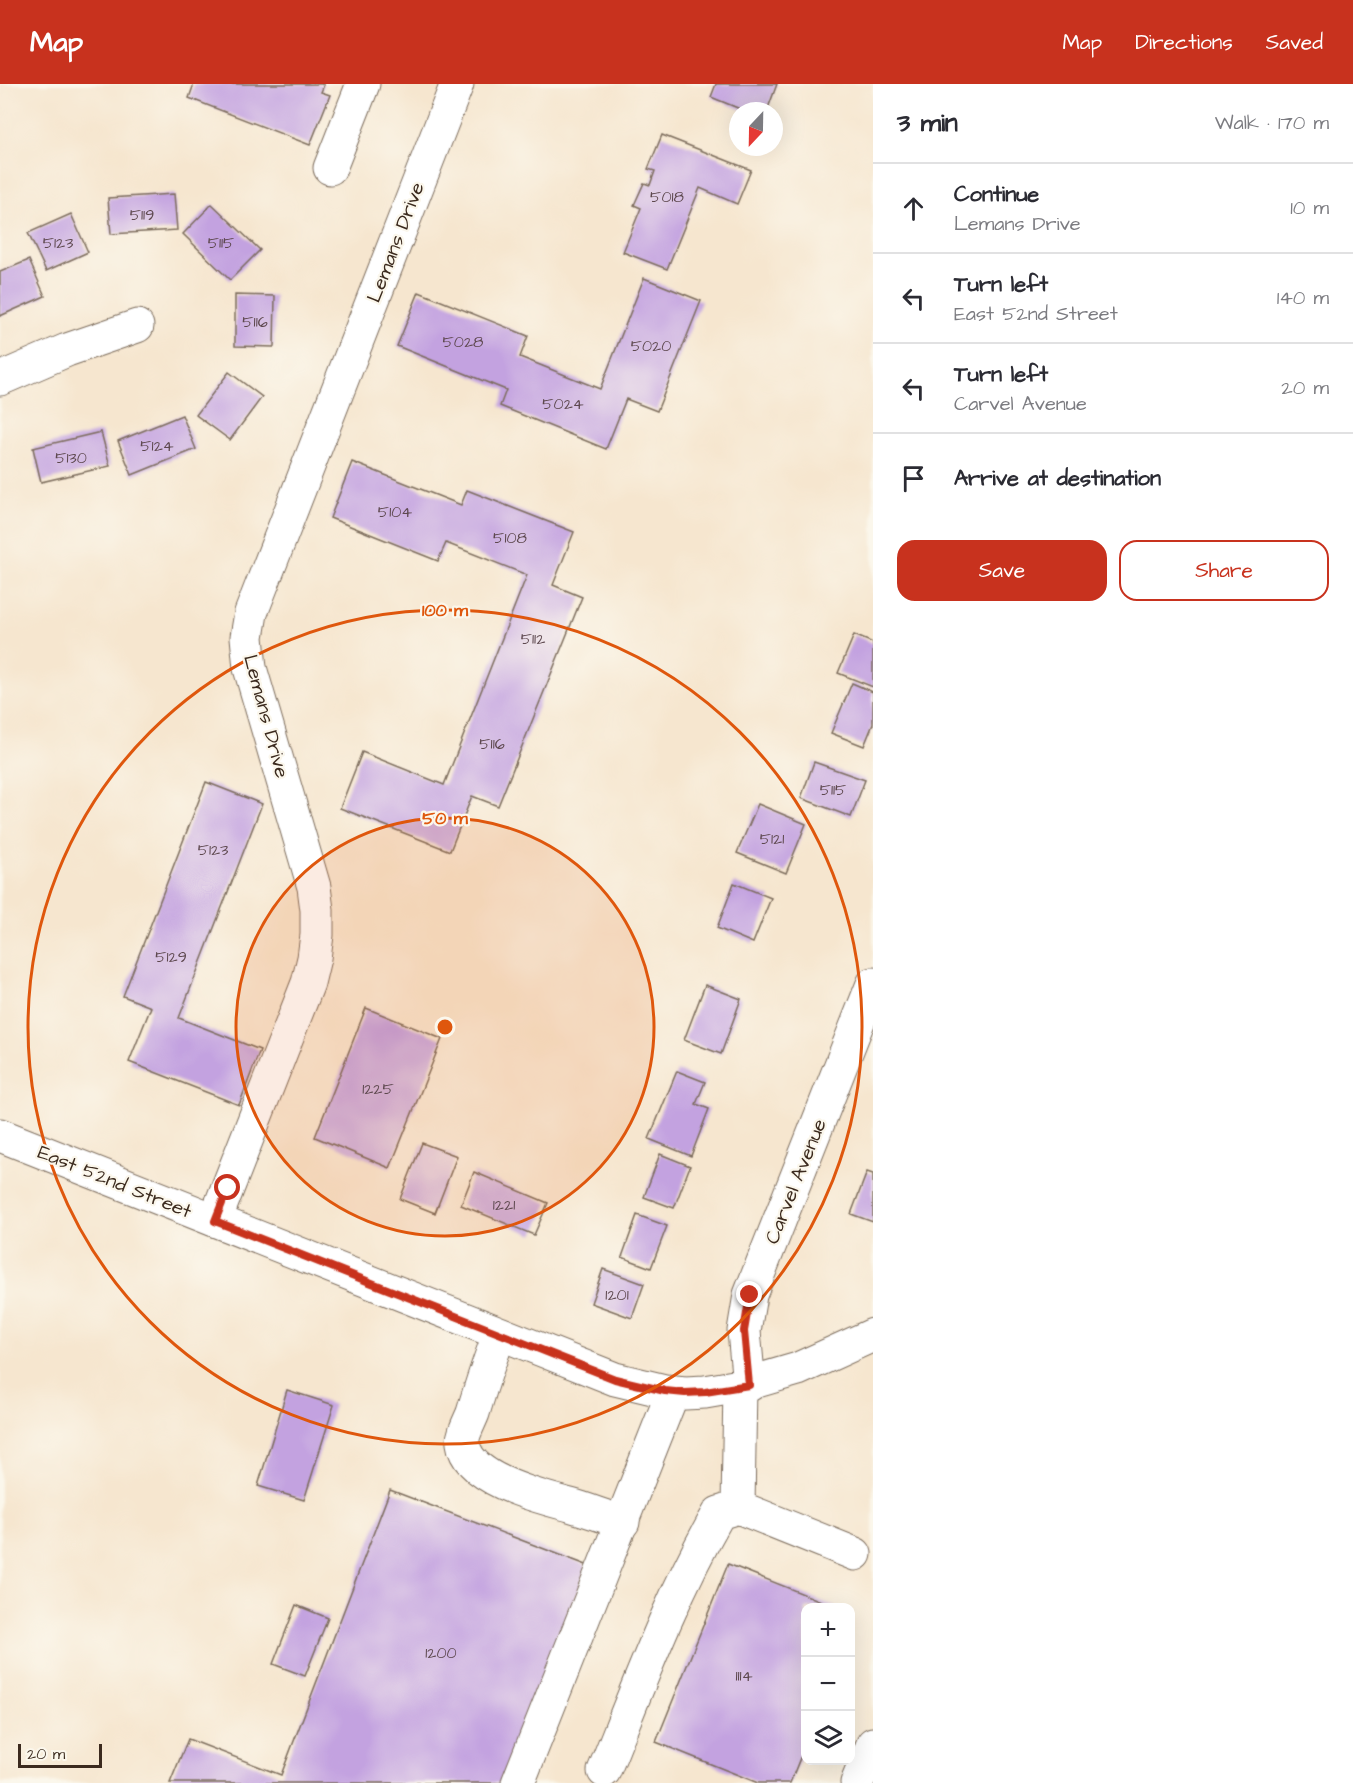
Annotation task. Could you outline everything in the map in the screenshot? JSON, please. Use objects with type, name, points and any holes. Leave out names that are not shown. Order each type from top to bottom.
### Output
[{"type":"street","points":[[330,168],[363,84]]},
{"type":"street","name":"Lemans Drive","points":[[215,1221],[308,983],[317,935],[317,910],[312,874],[250,668],[247,637],[251,613],[457,84]]},
{"type":"street","points":[[0,379],[67,350],[137,326]]},
{"type":"street","name":"Carvel Avenue","points":[[738,1507],[745,1386],[744,1331],[750,1295],[873,984]]},
{"type":"street","name":"East 52nd Street","points":[[1,1137],[615,1379],[665,1391],[705,1392],[745,1386],[798,1369],[873,1335]]},
{"type":"street","points":[[500,1334],[489,1359],[463,1442],[471,1462],[501,1481],[542,1498],[622,1522]]},
{"type":"street","points":[[518,1783],[674,1392]]},
{"type":"street","points":[[604,1771],[672,1605],[719,1513],[738,1507],[855,1554]]},
{"type":"street","points":[[857,1783],[873,1744]]},
{"type":"building","points":[[194,84],[321,84],[324,85],[321,92],[330,95],[310,145],[189,98]]},
{"type":"building","points":[[716,84],[777,84],[770,102],[729,102],[729,104],[711,97]]},
{"type":"building","points":[[662,135],[751,170],[737,204],[700,188],[667,269],[623,252],[641,208],[634,205],[644,183],[650,185],[655,171],[648,169]]},
{"type":"building","points":[[174,194],[177,230],[111,234],[108,198]]},
{"type":"building","points":[[212,204],[260,250],[230,280],[183,234]]},
{"type":"building","points":[[71,214],[88,252],[46,271],[28,233]]},
{"type":"building","points":[[29,260],[45,296],[0,316],[0,272]]},
{"type":"building","points":[[644,278],[701,301],[657,411],[626,399],[606,449],[500,406],[506,390],[397,346],[419,292],[528,336],[520,357],[600,389]]},
{"type":"building","points":[[235,295],[275,296],[274,347],[235,346]]},
{"type":"building","points":[[229,372],[262,397],[230,440],[196,415]]},
{"type":"building","points":[[182,415],[196,449],[132,475],[118,441]]},
{"type":"building","points":[[101,432],[110,466],[41,482],[33,448]]},
{"type":"building","points":[[352,462],[461,505],[467,490],[574,532],[553,585],[582,597],[498,806],[472,796],[450,851],[340,808],[362,752],[444,785],[527,575],[446,543],[438,561],[330,518]]},
{"type":"building","points":[[854,635],[873,643],[873,687],[838,673]]},
{"type":"building","points":[[852,683],[873,692],[873,724],[864,746],[831,733]]},
{"type":"building","points":[[814,762],[865,780],[851,817],[801,798]]},
{"type":"building","points":[[206,782],[262,804],[179,1018],[260,1050],[239,1105],[129,1062],[151,1007],[123,996]]},
{"type":"building","points":[[758,804],[806,824],[786,873],[737,853]]},
{"type":"building","points":[[734,883],[771,898],[753,943],[717,928]]},
{"type":"building","points":[[705,985],[741,999],[721,1054],[684,1040]]},
{"type":"building","points":[[366,1008],[442,1039],[390,1168],[315,1137]]},
{"type":"building","points":[[677,1071],[705,1082],[696,1104],[709,1109],[691,1156],[649,1139]]},
{"type":"building","points":[[422,1143],[457,1156],[435,1213],[400,1199]]},
{"type":"building","points":[[660,1154],[690,1166],[674,1208],[644,1197]]},
{"type":"building","points":[[474,1172],[548,1203],[534,1235],[461,1205]]},
{"type":"building","points":[[867,1172],[873,1174],[873,1222],[851,1214]]},
{"type":"building","points":[[637,1215],[667,1226],[651,1268],[622,1257]]},
{"type":"building","points":[[603,1269],[644,1284],[632,1318],[591,1303]]},
{"type":"building","points":[[287,1390],[334,1405],[304,1500],[258,1486]]},
{"type":"building","points":[[390,1490],[589,1566],[502,1783],[170,1783],[188,1739],[281,1775]]},
{"type":"building","points":[[728,1564],[826,1603],[801,1603],[801,1756],[790,1783],[758,1783],[656,1742]]},
{"type":"building","points":[[296,1605],[328,1618],[305,1676],[273,1664]]},
{"type":"route","points":[[228,1188],[215,1221],[615,1379],[665,1391],[705,1392],[749,1385],[744,1331],[750,1295]]}]
